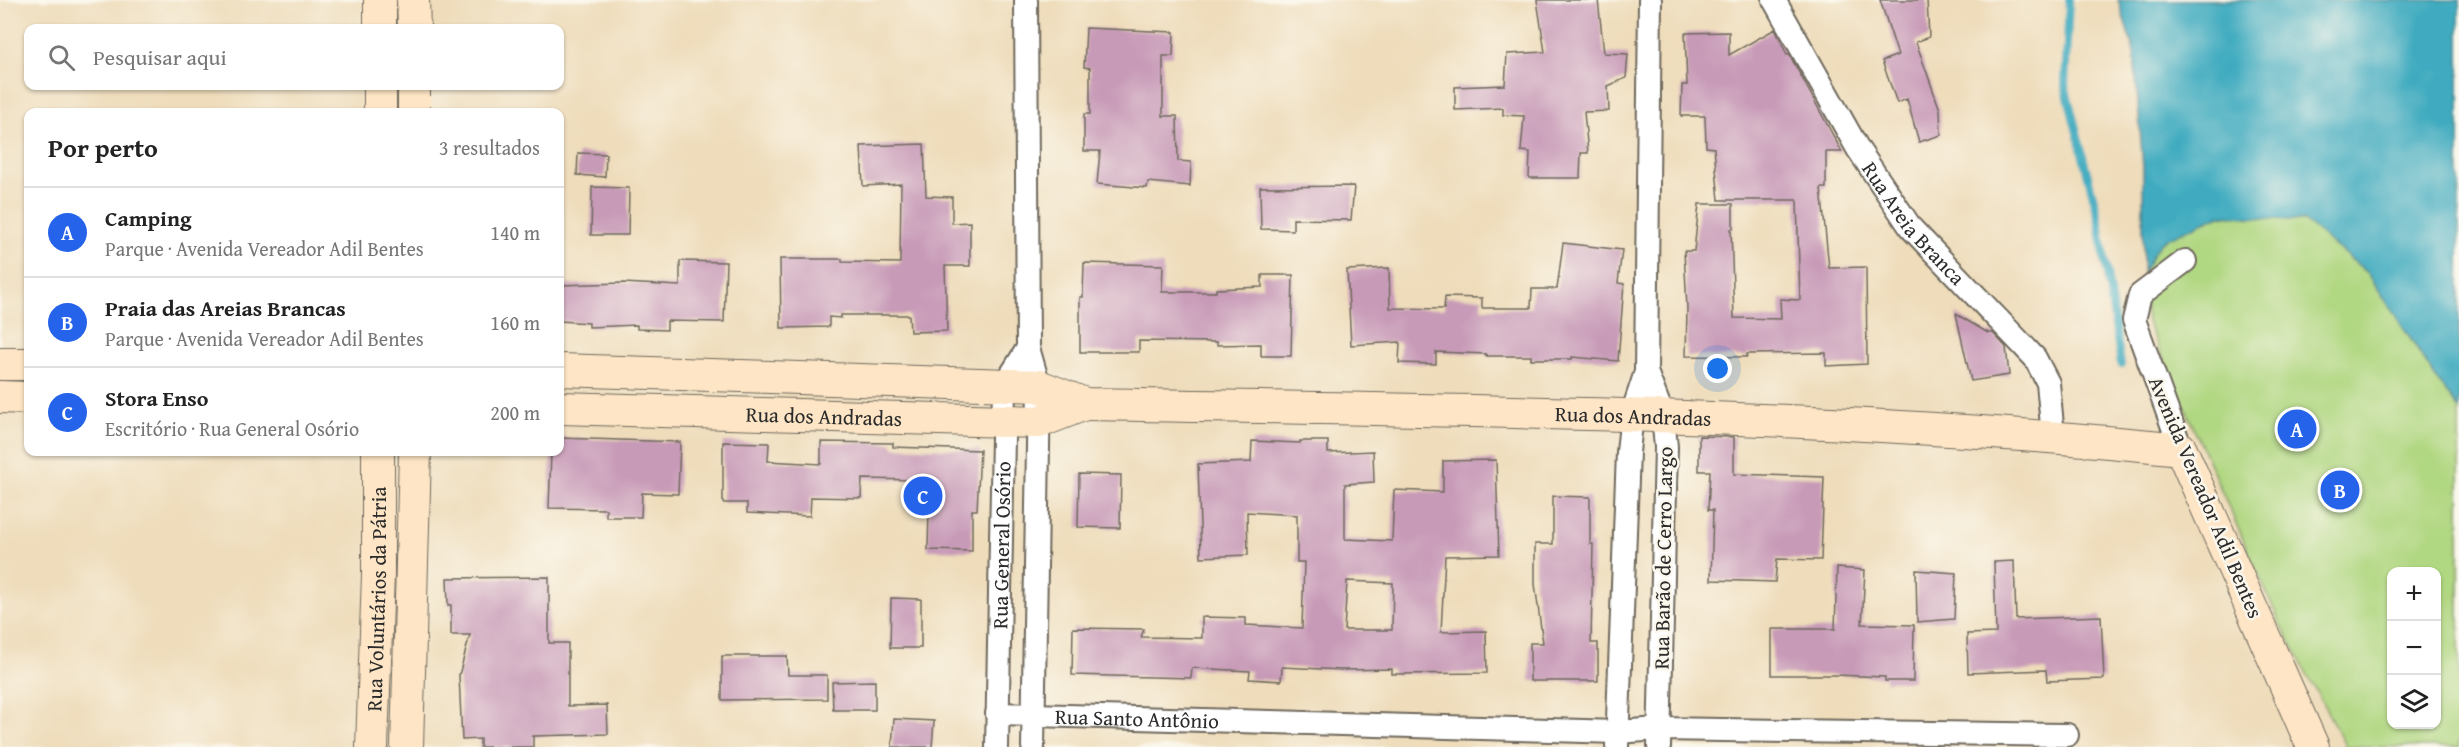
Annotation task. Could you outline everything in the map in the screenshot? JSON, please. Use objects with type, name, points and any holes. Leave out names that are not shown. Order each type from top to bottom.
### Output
[{"type":"street","points":[[380,0],[380,24]]},
{"type":"street","points":[[414,0],[414,24]]},
{"type":"street","name":"Rua General Osório","points":[[1026,0],[1028,348],[1039,386],[1033,747]]},
{"type":"street","name":"Rua Barão de Cerro Largo","points":[[1617,740],[1632,414],[1646,372],[1650,0]]},
{"type":"street","name":"Rua Areia Branca","points":[[1774,0],[1858,149],[1911,228],[2035,358],[2048,383],[2053,436]]},
{"type":"street","points":[[380,90],[380,108]]},
{"type":"street","points":[[414,90],[414,108]]},
{"type":"street","name":"Avenida Vereador Adil Bentes","points":[[2185,261],[2140,295],[2134,320],[2181,449],[2313,747]]},
{"type":"street","name":"Rua General Osório","points":[[997,747],[1004,386],[1028,348]]},
{"type":"street","points":[[0,364],[24,364]]},
{"type":"street","name":"Rua dos Andradas","points":[[564,370],[1039,386],[1085,404],[1632,414],[2053,436],[2181,449]]},
{"type":"street","name":"Rua Barão de Cerro Largo","points":[[1646,372],[1663,416],[1666,447],[1659,738]]},
{"type":"street","points":[[814,379],[815,415]]},
{"type":"street","points":[[0,397],[24,398]]},
{"type":"street","name":"Rua dos Andradas","points":[[564,408],[1039,422],[1085,404]]},
{"type":"street","name":"Rua Voluntários da Pátria","points":[[372,747],[377,604],[378,456]]},
{"type":"street","name":"Rua Voluntários da Pátria","points":[[407,747],[415,456]]},
{"type":"street","points":[[377,604],[411,605]]},
{"type":"street","name":"Rua Santo Antônio","points":[[997,714],[1617,740],[2067,735]]},
{"type":"green space","points":[[2220,214],[2305,221],[2368,273],[2441,386],[2459,409],[2459,747],[2346,747],[2280,623],[2147,322],[2143,272],[2160,242]]},
{"type":"water","points":[[2118,0],[2459,0],[2459,409],[2441,386],[2368,273],[2304,221],[2220,215],[2160,242],[2143,272],[2143,168],[2134,52]]},
{"type":"building","points":[[1537,0],[1598,0],[1604,53],[1628,54],[1626,78],[1608,86],[1609,111],[1584,112],[1588,153],[1581,153],[1580,178],[1529,178],[1530,152],[1521,151],[1524,116],[1503,115],[1503,108],[1455,110],[1455,87],[1505,85],[1507,54],[1545,52]]},
{"type":"building","points":[[1880,0],[1927,0],[1929,37],[1916,42],[1940,110],[1941,135],[1919,142],[1907,99],[1897,103],[1882,61],[1898,55]]},
{"type":"building","points":[[1086,28],[1174,32],[1173,56],[1163,56],[1163,116],[1177,116],[1178,161],[1191,162],[1190,186],[1148,182],[1147,188],[1097,184],[1100,151],[1084,151],[1084,114],[1090,114],[1090,68],[1084,67]]},
{"type":"building","points":[[1775,29],[1787,55],[1789,54],[1842,152],[1826,152],[1826,188],[1821,188],[1829,268],[1866,267],[1867,364],[1826,366],[1826,353],[1747,354],[1747,357],[1686,356],[1687,308],[1684,251],[1694,251],[1699,204],[1733,204],[1733,229],[1731,229],[1734,318],[1781,319],[1780,299],[1800,300],[1797,200],[1719,200],[1714,148],[1706,147],[1705,116],[1681,116],[1682,85],[1687,85],[1685,33],[1729,32],[1729,55]]},
{"type":"building","points":[[924,144],[926,196],[952,197],[952,223],[970,222],[970,266],[945,266],[947,331],[910,332],[909,315],[841,315],[841,318],[829,317],[829,327],[781,328],[780,259],[842,259],[842,262],[900,263],[901,184],[863,186],[861,146]]},
{"type":"building","points":[[578,153],[606,154],[605,177],[577,175]]},
{"type":"building","points":[[1354,186],[1351,220],[1293,219],[1293,230],[1261,229],[1260,187]]},
{"type":"building","points":[[592,187],[629,188],[628,235],[591,235]]},
{"type":"building","points":[[1563,243],[1622,250],[1618,283],[1624,284],[1618,361],[1572,357],[1572,359],[1531,359],[1531,356],[1486,356],[1486,354],[1436,352],[1436,364],[1399,363],[1400,342],[1351,345],[1347,270],[1389,268],[1390,308],[1444,309],[1445,297],[1482,298],[1482,308],[1531,308],[1532,289],[1557,289]]},
{"type":"building","points":[[680,261],[726,262],[724,322],[667,321],[667,330],[637,329],[637,325],[589,327],[589,323],[564,321],[564,285],[623,283],[680,286]]},
{"type":"building","points":[[1084,263],[1163,265],[1162,292],[1216,292],[1216,289],[1262,287],[1262,275],[1293,275],[1291,356],[1261,356],[1261,344],[1217,345],[1217,342],[1139,341],[1139,352],[1080,352],[1080,297],[1083,297]]},
{"type":"building","points":[[1956,314],[1988,333],[1993,333],[2006,347],[2009,375],[1971,381]]},
{"type":"building","points":[[1699,436],[1734,437],[1734,474],[1824,477],[1821,560],[1777,559],[1775,582],[1711,580],[1713,510],[1708,510],[1710,471],[1699,471]]},
{"type":"building","points":[[564,438],[680,442],[678,494],[642,493],[641,517],[606,517],[606,509],[549,508],[551,456],[564,456]]},
{"type":"building","points":[[1252,441],[1300,443],[1300,441],[1328,441],[1328,453],[1373,451],[1374,482],[1345,484],[1345,539],[1392,541],[1394,490],[1443,492],[1443,461],[1496,460],[1499,555],[1445,556],[1441,632],[1486,631],[1487,673],[1392,674],[1392,669],[1342,670],[1282,667],[1281,681],[1249,679],[1250,671],[1192,668],[1191,678],[1072,675],[1073,628],[1144,629],[1141,637],[1202,638],[1202,617],[1246,618],[1246,625],[1302,628],[1304,562],[1297,562],[1297,515],[1247,512],[1248,555],[1201,557],[1198,464],[1251,462]],"holes":[[[1347,581],[1393,583],[1392,630],[1344,630]]]},
{"type":"building","points":[[723,442],[769,443],[768,461],[821,464],[821,442],[893,443],[893,447],[980,450],[977,510],[972,510],[972,551],[928,550],[929,508],[917,508],[919,480],[862,479],[861,498],[811,497],[810,516],[747,513],[747,503],[723,503]]},
{"type":"building","points":[[1079,474],[1121,475],[1120,528],[1078,527]]},
{"type":"building","points":[[1553,496],[1590,497],[1590,544],[1593,544],[1591,643],[1598,643],[1598,681],[1530,681],[1530,643],[1543,643],[1535,584],[1535,544],[1553,544]]},
{"type":"building","points":[[2014,561],[2016,619],[2101,616],[2104,679],[2047,681],[2046,670],[1968,673],[1967,634],[1996,633],[1994,562]]},
{"type":"building","points":[[1837,568],[1865,570],[1862,624],[1914,625],[1913,681],[1885,681],[1885,677],[1772,675],[1772,629],[1835,629]]},
{"type":"building","points":[[1916,570],[1956,573],[1954,619],[1917,622]]},
{"type":"building","points":[[549,577],[549,643],[568,643],[568,706],[607,705],[608,734],[533,736],[533,747],[480,747],[480,739],[462,740],[459,675],[470,635],[451,635],[451,605],[448,605],[447,578]]},
{"type":"building","points":[[891,598],[921,599],[921,648],[890,648]]},
{"type":"building","points":[[722,656],[787,656],[788,675],[827,675],[827,699],[722,700]]},
{"type":"building","points":[[875,681],[875,710],[833,710],[832,682]]},
{"type":"building","points":[[894,719],[934,721],[932,747],[892,747]]},
{"type":"waterway","points":[[2069,0],[2065,85],[2098,216],[2121,364]]},
{"type":"place","name":"Camping","points":[[2297,429]]},
{"type":"place","name":"Praia das Areias Brancas","points":[[2340,490]]},
{"type":"place","name":"Stora Enso","points":[[923,496]]}]
